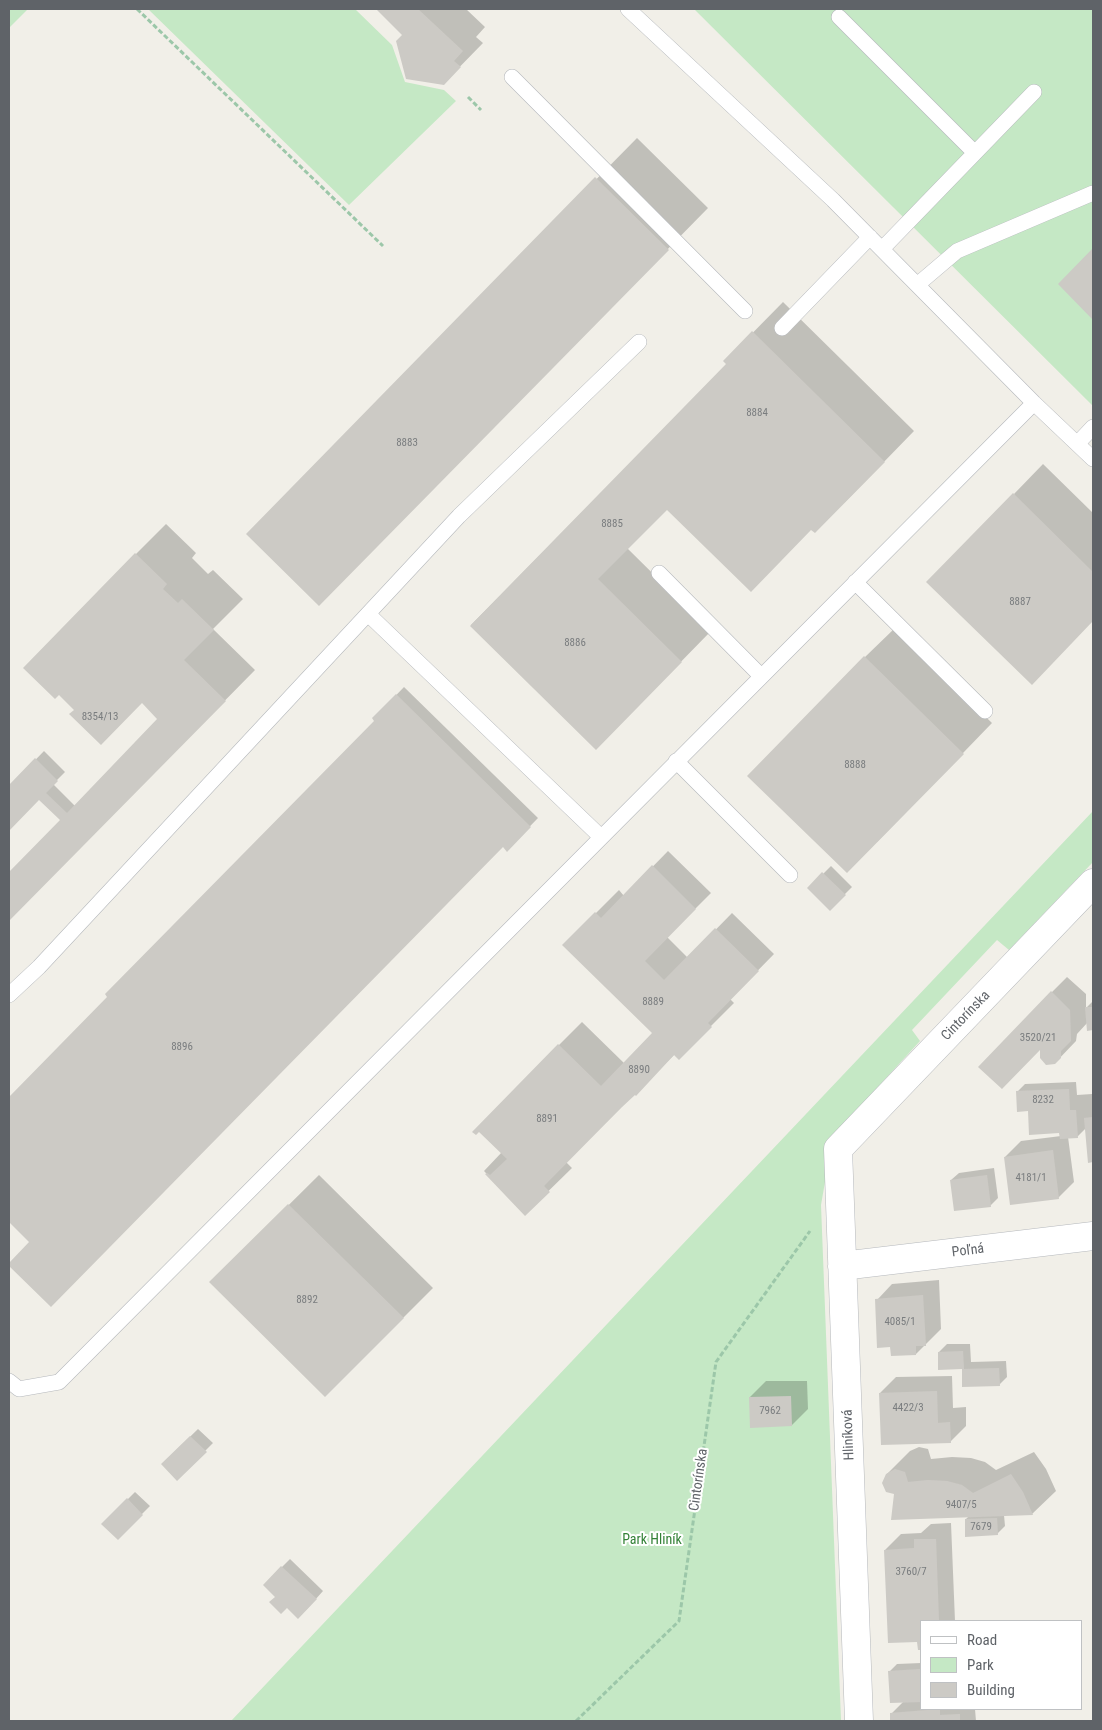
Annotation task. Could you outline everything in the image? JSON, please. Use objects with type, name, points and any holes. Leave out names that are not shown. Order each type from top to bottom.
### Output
[{"type":"street","name":"Cintorínska","points":[[838,1149],[1093,883]]},
{"type":"street","name":"Hliníková","points":[[838,1149],[860,1721]]},
{"type":"street","name":"Poľná","points":[[842,1266],[1093,1236]]},
{"type":"lane","points":[[628,9],[833,200],[1093,459]]},
{"type":"lane","points":[[839,17],[975,152]]},
{"type":"lane","points":[[512,77],[745,311]]},
{"type":"lane","points":[[882,249],[1034,92]]},
{"type":"lane","points":[[917,285],[958,251],[1093,193]]},
{"type":"lane","points":[[782,328],[870,237]]},
{"type":"lane","points":[[9,995],[39,967],[458,516],[639,342]]},
{"type":"lane","points":[[9,1381],[18,1389],[59,1382],[1034,402]]},
{"type":"lane","points":[[1077,444],[1093,427]]},
{"type":"lane","points":[[659,573],[761,676]]},
{"type":"lane","points":[[855,582],[986,711]]},
{"type":"lane","points":[[368,614],[601,837]]},
{"type":"lane","points":[[676,761],[790,875]]},
{"type":"path","points":[[137,9],[383,246]]},
{"type":"path","points":[[468,97],[481,110]]},
{"type":"path","name":"Cintorínska","points":[[576,1721],[679,1621],[716,1362],[814,1226]]},
{"type":"green space","points":[[9,9],[28,9],[9,28]]},
{"type":"green space","points":[[148,9],[355,9],[392,45],[405,82],[444,90],[456,101],[349,205]]},
{"type":"green space","points":[[694,9],[1093,9],[1093,406]]},
{"type":"green space","name":"Park Hliník","points":[[1093,811],[1093,862],[1009,950],[997,940],[912,1030],[920,1041],[833,1136],[821,1205],[841,1721],[231,1721]]},
{"type":"building","points":[[376,9],[418,9],[463,51],[454,61],[461,67],[444,85],[406,79],[396,41],[402,35]]},
{"type":"building","points":[[595,177],[669,250],[319,606],[246,534]]},
{"type":"building","points":[[1093,248],[1093,320],[1058,284]]},
{"type":"building","points":[[752,331],[885,462],[815,533],[811,530],[751,592],[667,510],[598,579],[682,662],[596,750],[470,626],[726,364],[723,361]]},
{"type":"building","points":[[1013,493],[1093,572],[1093,621],[1032,685],[926,582]]},
{"type":"building","points":[[135,553],[167,584],[163,589],[178,603],[182,599],[214,630],[184,660],[226,701],[9,921],[9,872],[60,820],[39,800],[9,831],[9,785],[35,758],[58,781],[46,793],[67,813],[157,719],[142,703],[101,745],[69,714],[74,710],[59,695],[55,699],[23,668]]},
{"type":"building","points":[[864,656],[964,754],[847,873],[747,776]]},
{"type":"building","points":[[396,694],[531,827],[507,852],[503,847],[51,1307],[9,1266],[9,1263],[29,1242],[9,1222],[9,1097],[107,997],[105,994],[374,721],[372,718]]},
{"type":"building","points":[[652,865],[696,909],[645,961],[664,980],[715,928],[759,971],[708,1023],[712,1027],[679,1060],[674,1055],[636,1096],[622,1107],[544,1186],[550,1192],[525,1216],[485,1174],[490,1175],[507,1159],[479,1132],[476,1135],[472,1132],[558,1044],[601,1086],[652,1033],[562,945],[595,912],[601,918]]},
{"type":"building","points":[[822,872],[846,895],[830,911],[807,888]]},
{"type":"building","points":[[1051,991],[1070,1010],[1071,1041],[1061,1051],[1061,1058],[1055,1064],[1046,1065],[1040,1058],[1040,1050],[1002,1089],[978,1067]]},
{"type":"building","points":[[1085,1007],[1093,1007],[1093,1030],[1087,1031]]},
{"type":"building","points":[[1069,1089],[1070,1110],[1076,1110],[1078,1138],[1060,1139],[1059,1133],[1029,1135],[1028,1111],[1017,1112],[1016,1091]]},
{"type":"building","points":[[1093,1117],[1093,1162],[1088,1163],[1084,1118]]},
{"type":"building","points":[[1053,1150],[1059,1199],[1010,1205],[1004,1157]]},
{"type":"building","points":[[987,1175],[991,1207],[954,1211],[950,1180]]},
{"type":"building","points":[[288,1204],[404,1318],[325,1397],[209,1282]]},
{"type":"building","points":[[923,1295],[926,1346],[916,1346],[916,1355],[891,1356],[890,1347],[877,1348],[875,1299]]},
{"type":"building","points":[[963,1351],[964,1369],[999,1368],[1000,1386],[962,1387],[962,1369],[938,1370],[938,1352]]},
{"type":"building","points":[[937,1391],[938,1423],[950,1422],[951,1443],[881,1445],[879,1393]]},
{"type":"building","points":[[791,1396],[792,1426],[750,1428],[749,1397]]},
{"type":"building","points":[[190,1436],[207,1452],[177,1481],[161,1464]]},
{"type":"building","points":[[895,1469],[905,1472],[908,1482],[947,1481],[962,1485],[973,1493],[1011,1474],[1023,1492],[1033,1515],[891,1520],[894,1494],[886,1492],[882,1483],[886,1474]]},
{"type":"building","points":[[127,1498],[143,1515],[118,1540],[101,1524]]},
{"type":"building","points":[[997,1518],[998,1535],[965,1537],[965,1519]]},
{"type":"building","points":[[914,1539],[936,1539],[939,1620],[920,1620],[920,1650],[918,1650],[917,1642],[888,1643],[884,1550],[914,1548]]},
{"type":"building","points":[[281,1566],[317,1599],[298,1619],[287,1608],[281,1614],[269,1602],[275,1597],[263,1585]]},
{"type":"building","points":[[920,1669],[920,1702],[890,1703],[888,1671]]},
{"type":"building","points":[[940,1710],[940,1715],[960,1714],[960,1721],[890,1721],[890,1713]]}]
